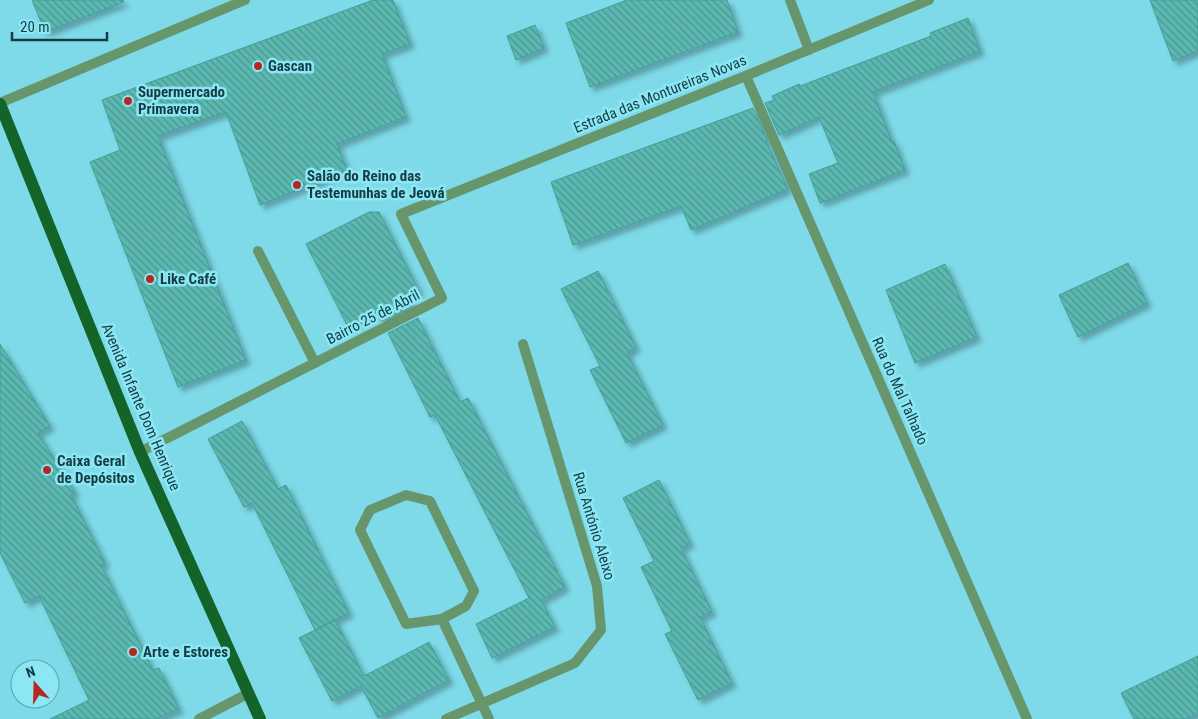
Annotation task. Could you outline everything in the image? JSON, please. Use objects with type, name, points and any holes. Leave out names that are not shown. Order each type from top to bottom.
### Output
[{"type":"main road","name":"Avenida Infante Dom Henrique","points":[[0,104],[3,120],[140,452],[260,719]]},
{"type":"street","points":[[0,104],[245,0]]},
{"type":"street","points":[[790,0],[809,50]]},
{"type":"street","name":"Estrada das Montureiras Novas","points":[[401,214],[746,76],[929,0]]},
{"type":"street","name":"Rua do Mal Talhado","points":[[746,76],[1027,719]]},
{"type":"street","name":"Bairro 25 de Abril","points":[[140,452],[442,298],[401,214]]},
{"type":"street","name":"Bairro 25 de Abril","points":[[258,251],[315,363]]},
{"type":"street","name":"Rua António Aleixo","points":[[446,719],[575,663],[601,630],[597,586],[523,344]]},
{"type":"street","points":[[406,495],[430,501],[474,591],[466,606],[442,619],[406,624],[360,530],[370,510],[406,495]]},
{"type":"street","points":[[442,619],[489,719]]},
{"type":"street","points":[[199,719],[249,693]]},
{"type":"building","points":[[32,0],[123,0],[124,2],[45,32]]},
{"type":"building","points":[[373,0],[393,0],[410,44],[382,54],[406,117],[337,144],[347,170],[260,205],[226,112],[158,136],[246,360],[178,387],[90,162],[120,150],[102,100]]},
{"type":"building","points":[[627,0],[727,0],[738,32],[590,87],[566,23]]},
{"type":"building","points":[[1150,0],[1198,0],[1198,51],[1173,61]]},
{"type":"building","points":[[968,18],[980,51],[873,92],[905,170],[820,203],[809,174],[838,163],[819,117],[779,135],[765,103],[774,100],[772,96],[799,84],[800,86],[931,36],[930,33]]},
{"type":"building","points":[[535,25],[544,48],[516,60],[507,36]]},
{"type":"building","points":[[753,108],[788,189],[691,230],[681,206],[573,245],[551,182]]},
{"type":"building","points":[[369,212],[379,212],[419,291],[407,297],[412,306],[382,321],[377,312],[348,327],[306,244]]},
{"type":"building","points":[[1128,263],[1147,303],[1078,337],[1059,295]]},
{"type":"building","points":[[945,264],[977,337],[915,363],[886,290]]},
{"type":"building","points":[[598,271],[636,347],[627,353],[663,425],[626,443],[590,370],[600,366],[561,289]]},
{"type":"building","points":[[418,318],[460,402],[468,398],[565,587],[541,600],[555,627],[492,658],[476,624],[529,598],[435,415],[430,417],[388,333]]},
{"type":"building","points":[[0,344],[50,426],[38,433],[75,492],[71,495],[105,563],[101,565],[153,670],[159,668],[179,709],[156,719],[50,719],[89,700],[39,596],[25,603],[0,553]]},
{"type":"building","points":[[242,421],[278,489],[286,485],[349,613],[315,630],[252,503],[244,507],[208,439]]},
{"type":"building","points":[[659,480],[690,543],[681,548],[712,612],[700,617],[732,683],[698,700],[665,634],[672,631],[641,567],[654,561],[623,498]]},
{"type":"building","points":[[335,620],[364,676],[429,642],[449,680],[378,718],[361,686],[332,701],[299,638]]},
{"type":"building","points":[[1198,656],[1198,713],[1185,719],[1134,719],[1121,693]]},
{"type":"place","name":"Gascan","points":[[258,66]]},
{"type":"place","name":"Supermercado Primavera","points":[[128,101]]},
{"type":"place","name":"Salão do Reino das Testemunhas de Jeová","points":[[297,185]]},
{"type":"place","name":"Like Café","points":[[150,279]]},
{"type":"place","name":"Caixa Geral de Depósitos","points":[[47,470]]},
{"type":"place","name":"Arte e Estores","points":[[133,652]]}]
